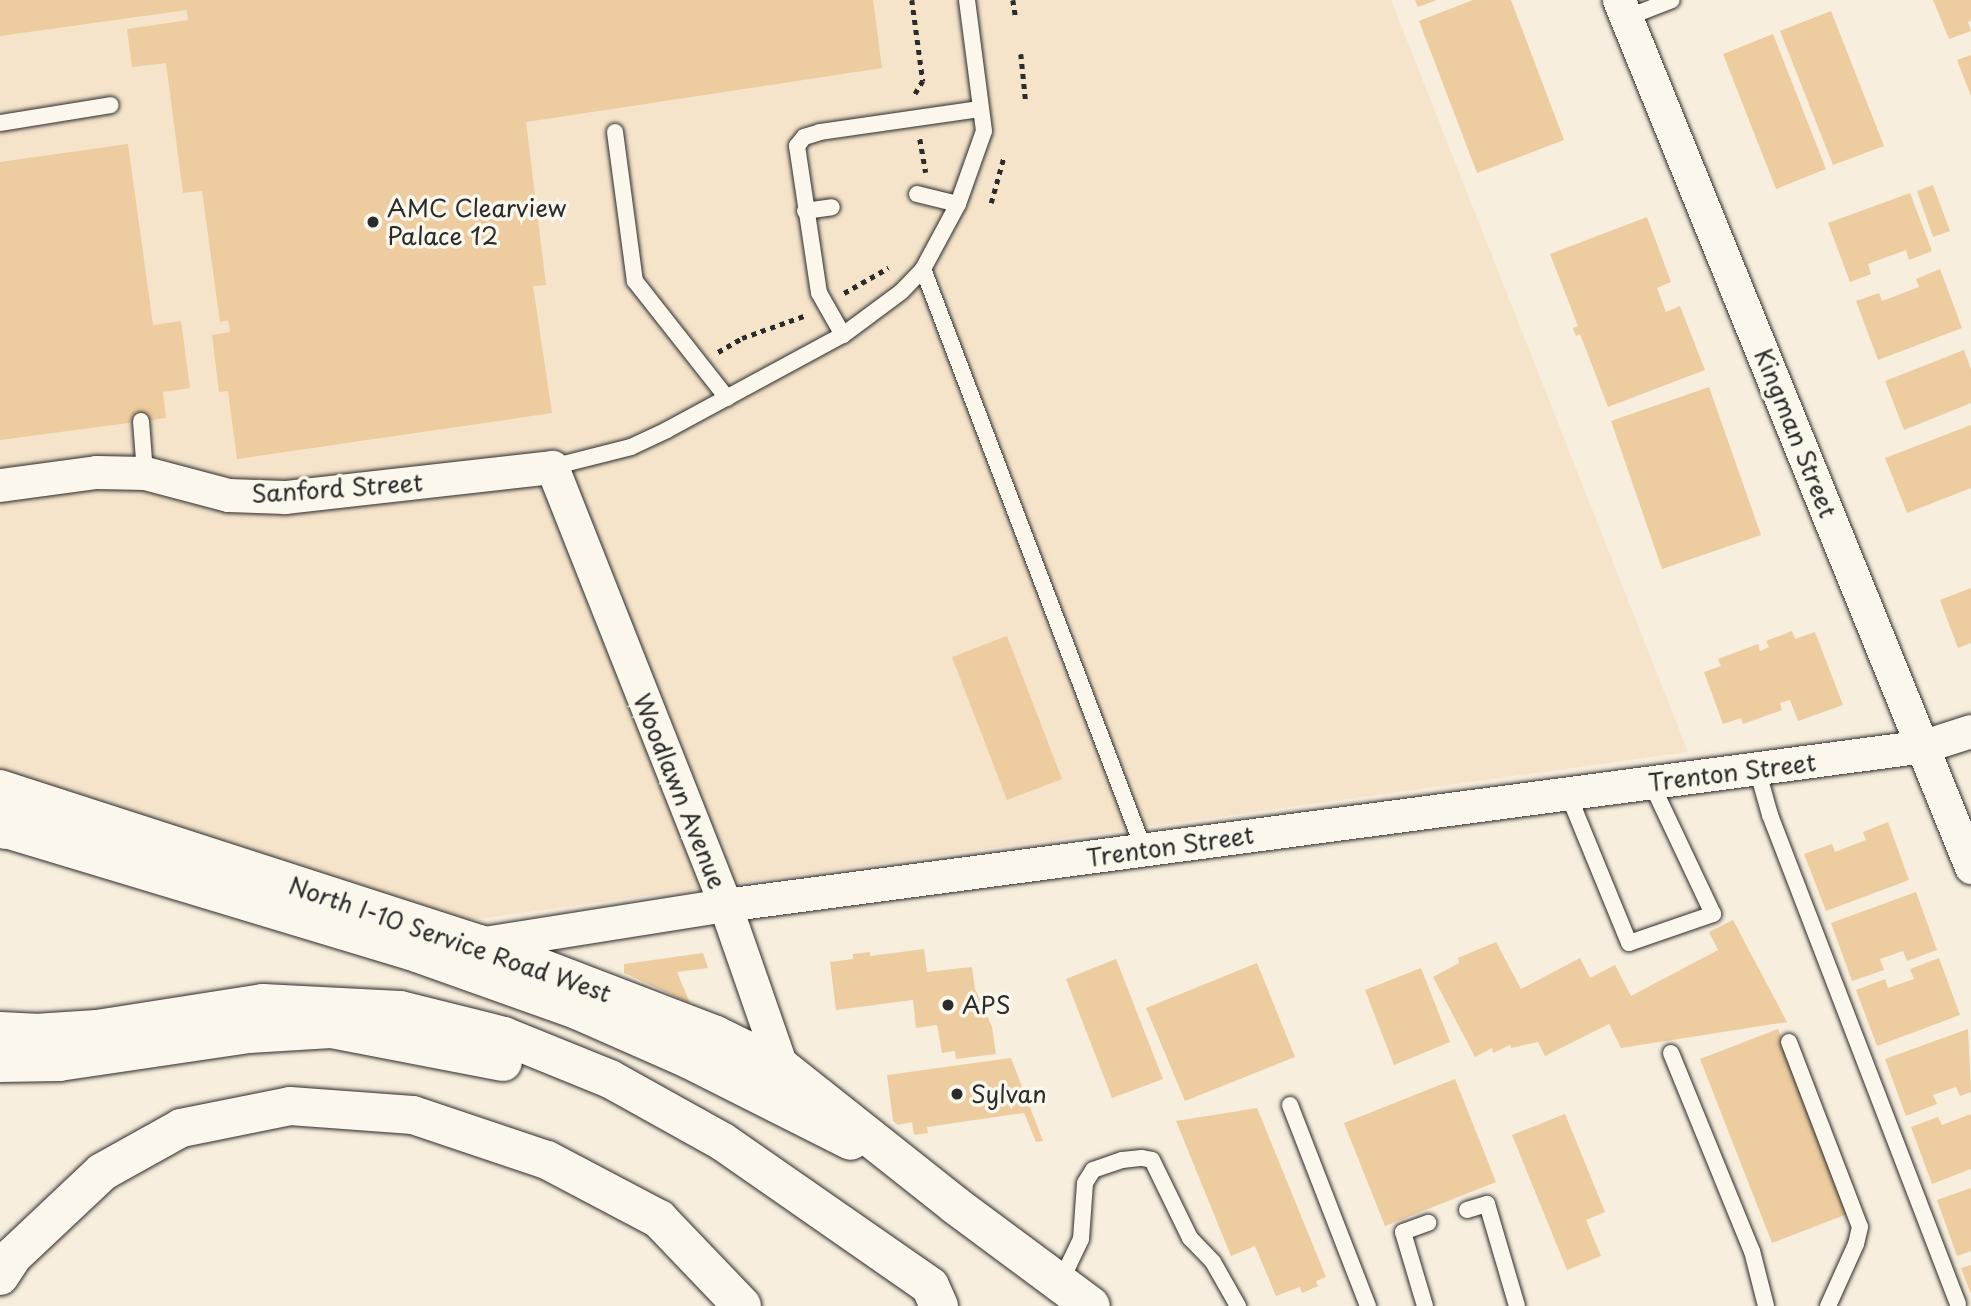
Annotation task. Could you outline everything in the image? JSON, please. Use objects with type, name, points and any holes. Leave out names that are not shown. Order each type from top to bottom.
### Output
[{"type":"main road","name":"North I-10 Service Road West","points":[[0,789],[213,861],[478,944],[716,1035],[781,1067],[907,1168],[1091,1306]]},
{"type":"main road","name":"North I-10 Service Road West","points":[[2,828],[417,953],[577,1010],[688,1059],[907,1168]]},
{"type":"main road","points":[[0,1031],[35,1034],[97,1029],[262,1003],[400,1010],[504,1035],[610,1079],[723,1142],[930,1286],[938,1306]]},
{"type":"main road","points":[[0,1063],[59,1062],[249,1034],[331,1029],[513,1064],[586,1093],[723,1164],[938,1306]]},
{"type":"main road","points":[[7,1266],[102,1172],[181,1128],[290,1106],[413,1115],[547,1160],[659,1219],[742,1306]]},
{"type":"street","name":"Kingman Street","points":[[1623,9],[1971,867]]},
{"type":"street","name":"Sanford Street","points":[[0,485],[96,472],[145,473],[228,495],[285,497],[552,467]]},
{"type":"street","name":"Woodlawn Avenue","points":[[552,467],[725,905],[781,1067],[802,1118]]},
{"type":"street","name":"Trenton Street","points":[[417,953],[725,905],[1924,746],[1971,731]]},
{"type":"lane","points":[[552,467],[631,447],[727,398],[843,335],[901,292],[923,269],[958,204],[984,131],[967,0]]},
{"type":"lane","points":[[1623,9],[1672,0]]},
{"type":"lane","points":[[0,123],[111,105]]},
{"type":"lane","points":[[843,335],[819,293],[797,146],[804,137],[820,132],[980,109]]},
{"type":"lane","points":[[615,132],[635,281],[727,398]]},
{"type":"lane","points":[[918,194],[958,204]]},
{"type":"lane","points":[[805,211],[832,207]]},
{"type":"lane","points":[[923,269],[1144,850]]},
{"type":"lane","points":[[141,421],[145,473]]},
{"type":"lane","points":[[1757,769],[1770,815],[1958,1304]]},
{"type":"lane","points":[[1567,794],[1629,943],[1713,914],[1651,783]]},
{"type":"lane","points":[[1789,1042],[1860,1227],[1856,1244],[1828,1306]]},
{"type":"lane","points":[[1671,1053],[1752,1251],[1766,1306]]},
{"type":"lane","points":[[1290,1105],[1368,1306]]},
{"type":"lane","points":[[1060,1283],[1081,1239],[1085,1183],[1093,1170],[1122,1160],[1142,1158],[1152,1160],[1190,1238],[1213,1262],[1238,1306]]},
{"type":"lane","points":[[1467,1210],[1487,1203],[1517,1306]]},
{"type":"lane","points":[[1425,1306],[1403,1232],[1428,1223]]},
{"type":"path","points":[[912,0],[923,81],[914,94],[915,103]]},
{"type":"path","points":[[1013,0],[1016,18]]},
{"type":"path","points":[[1021,54],[1026,103]]},
{"type":"path","points":[[920,138],[927,180]]},
{"type":"path","points":[[991,202],[1005,149]]},
{"type":"path","points":[[844,293],[895,264]]},
{"type":"path","points":[[699,362],[743,338],[804,316]]},
{"type":"shaded area","points":[[0,0],[1391,0],[1688,752],[456,922],[0,774]]},
{"type":"building","points":[[0,0],[873,0],[882,68],[526,122],[546,285],[533,286],[552,413],[237,459],[228,391],[219,392],[212,335],[230,332],[228,320],[220,322],[202,191],[183,193],[166,63],[132,67],[127,29],[188,20],[187,10],[0,36]]},
{"type":"building","points":[[1415,0],[1437,0],[1418,7]]},
{"type":"building","points":[[1473,0],[1511,0],[1564,140],[1477,173],[1419,21]]},
{"type":"building","points":[[1933,0],[1971,0],[1971,20],[1968,22],[1971,31],[1949,39]]},
{"type":"building","points":[[1831,11],[1884,146],[1833,165],[1780,31]]},
{"type":"building","points":[[1773,34],[1826,169],[1776,189],[1723,54]]},
{"type":"building","points":[[1971,55],[1971,96],[1957,60]]},
{"type":"building","points":[[128,144],[153,325],[181,321],[190,388],[163,392],[166,418],[0,440],[0,162]]},
{"type":"building","points":[[1933,185],[1950,231],[1933,237],[1917,191]]},
{"type":"building","points":[[1910,193],[1932,251],[1909,260],[1906,250],[1868,264],[1871,274],[1850,282],[1828,223]]},
{"type":"building","points":[[1647,217],[1671,282],[1657,288],[1666,312],[1680,306],[1705,370],[1608,407],[1580,334],[1576,336],[1573,328],[1578,326],[1550,254]]},
{"type":"building","points":[[1940,269],[1962,328],[1878,360],[1856,301],[1879,293],[1882,301],[1919,287],[1916,279]]},
{"type":"building","points":[[1964,350],[1971,369],[1971,403],[1904,430],[1885,381]]},
{"type":"building","points":[[1709,387],[1761,535],[1662,569],[1611,421]]},
{"type":"building","points":[[1971,425],[1971,488],[1907,513],[1885,458]]},
{"type":"building","points":[[1971,588],[1971,643],[1958,648],[1940,600]]},
{"type":"building","points":[[1792,631],[1795,639],[1815,632],[1843,705],[1798,721],[1790,700],[1780,703],[1782,710],[1743,724],[1741,718],[1723,724],[1704,672],[1721,666],[1718,659],[1758,644],[1760,651],[1769,647],[1766,641]]},
{"type":"building","points":[[1007,636],[1062,779],[1007,800],[952,657]]},
{"type":"building","points":[[1888,822],[1909,880],[1826,911],[1804,854],[1832,844],[1835,852],[1866,840],[1863,832]]},
{"type":"building","points":[[1916,892],[1937,950],[1907,961],[1903,951],[1880,959],[1884,970],[1852,981],[1831,923]]},
{"type":"building","points":[[1733,920],[1787,1022],[1621,1048],[1609,1024],[1545,1056],[1538,1042],[1511,1048],[1510,1045],[1493,1053],[1492,1048],[1475,1057],[1433,977],[1459,963],[1458,958],[1496,942],[1521,989],[1580,958],[1590,978],[1615,965],[1631,996],[1718,950],[1709,932]]},
{"type":"building","name":"APS","points":[[924,949],[927,972],[972,967],[975,989],[992,1027],[996,1054],[956,1059],[955,1051],[942,1053],[937,1025],[916,1028],[913,1000],[836,1010],[830,962],[853,959],[853,954],[870,952],[870,956]]},
{"type":"building","points":[[703,953],[708,968],[677,972],[690,1003],[624,973],[624,964]]},
{"type":"building","points":[[1939,958],[1960,1015],[1877,1046],[1856,990],[1885,979],[1888,988],[1914,979],[1910,969]]},
{"type":"building","points":[[1116,959],[1163,1079],[1112,1098],[1066,979]]},
{"type":"building","points":[[1257,963],[1295,1057],[1185,1101],[1146,1008]]},
{"type":"building","points":[[1421,968],[1450,1042],[1394,1065],[1365,990]]},
{"type":"building","points":[[1778,1029],[1850,1213],[1772,1243],[1700,1059]]},
{"type":"building","points":[[1968,1029],[1971,1092],[1960,1096],[1956,1087],[1933,1095],[1937,1104],[1906,1116],[1885,1059]]},
{"type":"building","name":"Sylvan","points":[[1011,1058],[1043,1141],[1036,1142],[1024,1113],[927,1127],[928,1133],[914,1135],[912,1122],[898,1125],[893,1121],[887,1075]]},
{"type":"building","points":[[1455,1079],[1496,1182],[1385,1226],[1344,1123]]},
{"type":"building","points":[[1257,1108],[1326,1277],[1316,1281],[1318,1286],[1302,1293],[1300,1287],[1276,1296],[1255,1246],[1231,1256],[1176,1121]]},
{"type":"building","points":[[1565,1114],[1605,1212],[1586,1220],[1601,1256],[1567,1270],[1512,1135]]},
{"type":"building","points":[[1971,1114],[1971,1169],[1932,1184],[1911,1127],[1938,1117],[1942,1125]]},
{"type":"building","points":[[1971,1188],[1971,1251],[1957,1256],[1937,1200]]},
{"type":"building","points":[[1971,1265],[1971,1294],[1961,1268]]},
{"type":"place","name":"AMC Clearview Palace 12","points":[[373,222]]},
{"type":"place","name":"APS","points":[[948,1005]]},
{"type":"place","name":"Sylvan","points":[[957,1094]]}]
